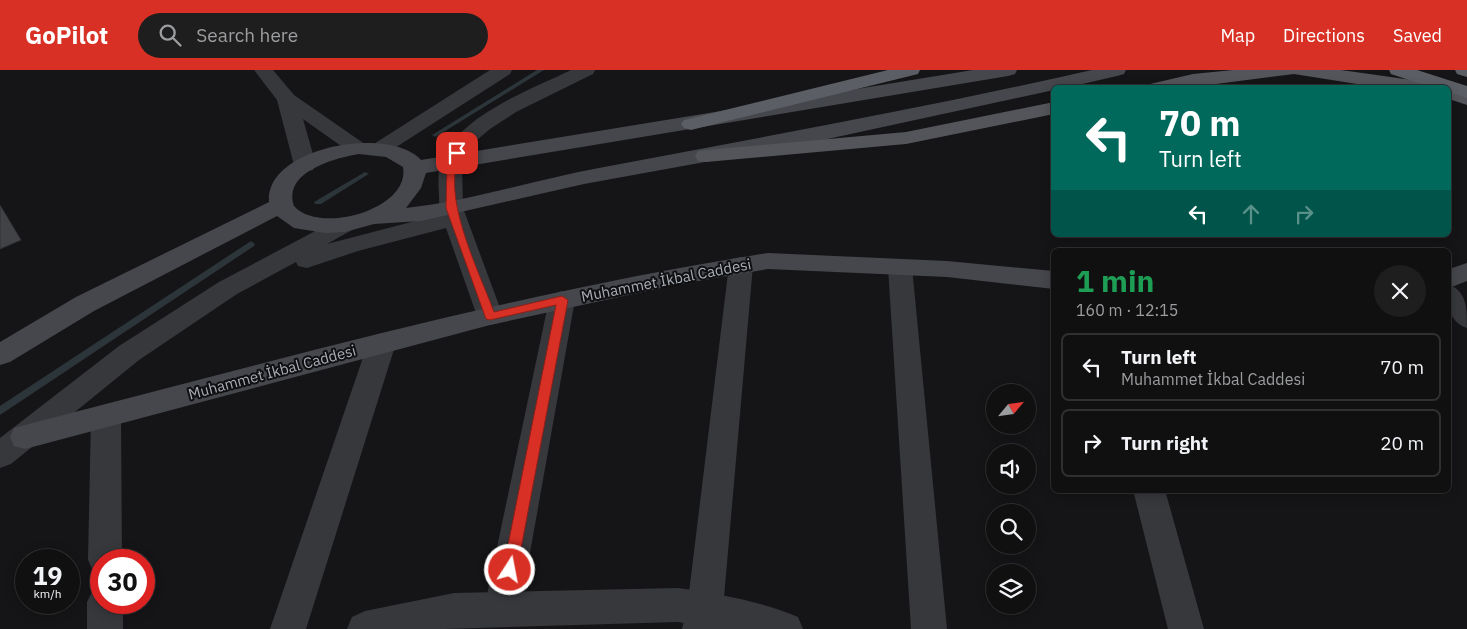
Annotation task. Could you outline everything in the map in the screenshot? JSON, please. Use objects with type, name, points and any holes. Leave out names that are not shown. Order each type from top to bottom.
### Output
[{"type":"highway","points":[[691,124],[911,70]]},
{"type":"highway","points":[[1398,70],[1445,85]]},
{"type":"highway","points":[[1451,87],[1467,92]]},
{"type":"main road","points":[[414,168],[691,124],[1008,70]]},
{"type":"main road","points":[[372,217],[392,218],[453,213],[567,181],[706,156],[970,103],[1117,70]]},
{"type":"main road","points":[[1170,85],[1193,80],[1287,70]]},
{"type":"main road","points":[[1302,70],[1405,85]]},
{"type":"main road","points":[[1387,70],[1427,85]]},
{"type":"main road","points":[[1451,93],[1467,99]]},
{"type":"main road","points":[[706,156],[906,138],[1051,109]]},
{"type":"main road","points":[[369,148],[406,157],[414,168],[414,180],[407,194],[393,207],[372,217],[344,225],[309,224],[291,216],[281,205],[280,195],[284,184],[305,165],[322,157],[369,148]]},
{"type":"main road","points":[[0,355],[85,304],[281,205]]},
{"type":"main road","name":"Muhammet İkbal Caddesi","points":[[25,437],[106,418],[382,343],[490,316],[675,276],[741,265],[768,261],[947,269],[1051,280]]},
{"type":"main road","points":[[1451,278],[1467,271]]},
{"type":"street","points":[[263,70],[287,99],[369,148],[503,70]]},
{"type":"street","points":[[490,316],[453,213],[451,163],[462,142],[483,125],[509,108],[586,70]]},
{"type":"street","points":[[287,99],[305,165]]},
{"type":"street","points":[[228,288],[350,245],[453,213]]},
{"type":"street","points":[[0,456],[129,354],[228,288],[344,225]]},
{"type":"street","points":[[702,619],[741,265]]},
{"type":"street","points":[[900,267],[928,629]]},
{"type":"street","points":[[1451,297],[1467,318]]},
{"type":"street","points":[[502,609],[562,300]]},
{"type":"street","points":[[288,629],[382,343]]},
{"type":"street","points":[[105,549],[106,418]]},
{"type":"street","points":[[1150,493],[1186,629]]},
{"type":"street","points":[[365,629],[454,610],[678,605],[702,619],[785,629]]},
{"type":"street","points":[[105,614],[105,629]]},
{"type":"building","points":[[0,205],[21,240],[0,249]]},
{"type":"waterway","points":[[435,135],[541,70]]},
{"type":"waterway","points":[[318,202],[365,174]]},
{"type":"waterway","points":[[0,411],[251,244]]},
{"type":"route","points":[[457,153],[451,163],[451,208],[490,316],[562,300],[510,570]]}]
